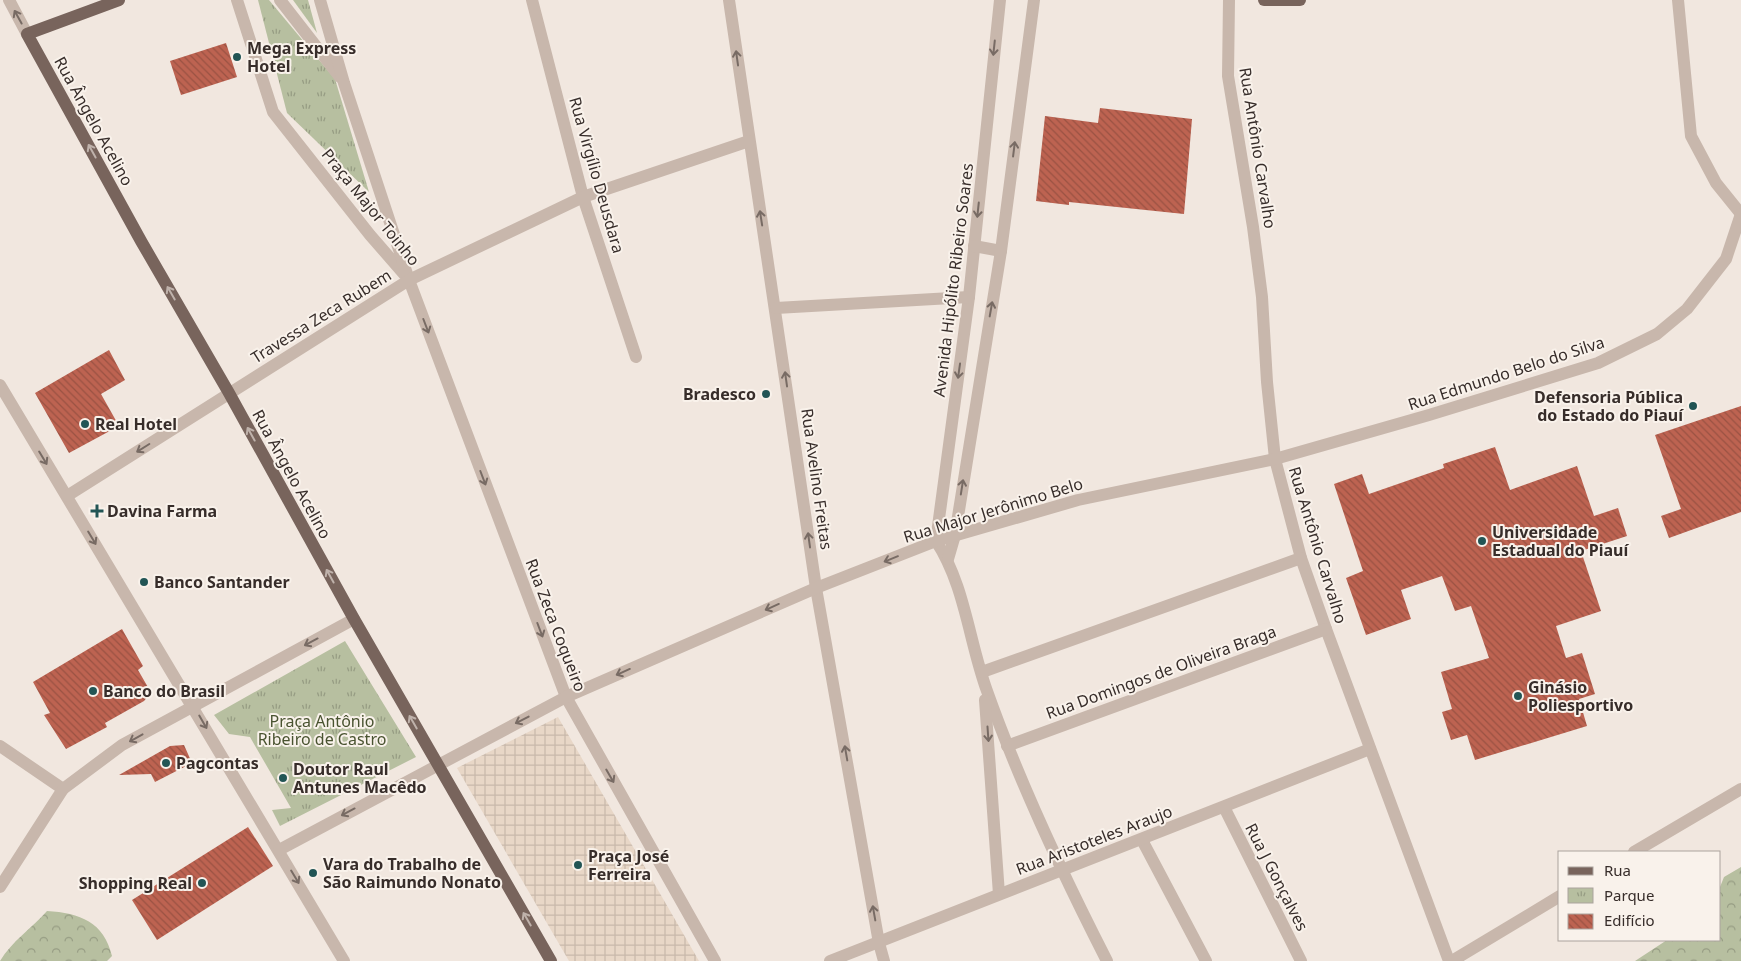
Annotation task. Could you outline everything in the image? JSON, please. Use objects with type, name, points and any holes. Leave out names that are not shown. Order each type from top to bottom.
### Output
[{"type":"main road","points":[[28,34],[119,0]]},
{"type":"main road","points":[[1264,0],[1300,0]]},
{"type":"main road","name":"Rua Ângelo Acelino","points":[[28,34],[141,241],[229,393],[354,619],[551,961]]},
{"type":"street","name":"Rua Ângelo Acelino","points":[[9,0],[28,34]]},
{"type":"street","name":"Praça Major Toinho","points":[[238,0],[273,112],[370,235],[409,280]]},
{"type":"street","name":"Praça Major Toinho","points":[[280,0],[344,83]]},
{"type":"street","name":"Praça Major Toinho","points":[[320,0],[344,83],[409,280]]},
{"type":"street","name":"Rua Virgílio Deusdara","points":[[532,0],[583,197],[636,357]]},
{"type":"street","name":"Rua Avelino Freitas","points":[[729,0],[816,588],[879,943],[884,961]]},
{"type":"street","name":"Avenida Hipólito Ribeiro Soares","points":[[936,541],[969,297],[1000,0]]},
{"type":"street","points":[[948,559],[955,535],[1001,251],[1034,0]]},
{"type":"street","name":"Rua Antônio Carvalho","points":[[1229,0],[1228,76],[1257,253],[1275,459],[1302,558],[1326,629],[1451,961]]},
{"type":"street","points":[[1678,0],[1691,136],[1716,183],[1741,214]]},
{"type":"street","name":"Travessa Zeca Rubem","points":[[67,496],[409,280],[583,197],[749,141]]},
{"type":"street","name":"Rua Edmundo Belo do Silva","points":[[1275,459],[1538,382],[1598,363],[1631,348],[1657,334],[1697,299],[1726,260],[1738,236],[1741,214]]},
{"type":"street","points":[[974,246],[1001,251]]},
{"type":"street","name":"Rua Zeca Coqueiro","points":[[409,280],[566,697],[716,961]]},
{"type":"street","points":[[776,308],[969,297]]},
{"type":"street","points":[[0,385],[194,706],[344,961]]},
{"type":"street","points":[[0,405],[20,419]]},
{"type":"street","name":"Rua Major Jerônimo Belo","points":[[566,697],[816,588],[936,541],[1078,500],[1275,459]]},
{"type":"street","points":[[936,541],[948,559],[983,679],[1007,746],[1060,870],[1107,961]]},
{"type":"street","points":[[983,679],[1302,558]]},
{"type":"street","points":[[0,886],[63,789],[122,745],[354,619]]},
{"type":"street","name":"Rua Domingos de Oliveira Braga","points":[[1007,746],[1326,629]]},
{"type":"street","points":[[983,679],[999,894]]},
{"type":"street","points":[[279,850],[437,764],[566,697]]},
{"type":"street","points":[[0,746],[63,789]]},
{"type":"street","name":"Rua Aristoteles Araujo","points":[[830,961],[1060,870],[1224,808],[1370,749]]},
{"type":"street","points":[[1636,851],[1741,789]]},
{"type":"street","name":"Rua J Gonçalves","points":[[1224,808],[1301,961]]},
{"type":"street","points":[[1142,840],[1206,961]]},
{"type":"street","points":[[1451,961],[1558,897]]},
{"type":"green space","points":[[258,0],[269,0],[335,79],[369,192],[287,113]]},
{"type":"green space","points":[[293,0],[308,0],[317,33]]},
{"type":"green space","name":"Praça Antônio Ribeiro de Castro","points":[[345,641],[416,757],[280,826],[272,810],[291,808],[250,737],[229,734],[214,715]]},
{"type":"green space","points":[[1741,867],[1741,961],[1635,961],[1665,941],[1721,941],[1721,884],[1724,877]]},
{"type":"green space","points":[[47,911],[80,917],[97,927],[108,944],[112,956],[107,961],[0,961],[10,947]]},
{"type":"shaded area","name":"Praça José Ferreira","points":[[558,717],[699,961],[569,961],[457,768]]},
{"type":"building","points":[[226,43],[237,77],[181,95],[170,61]]},
{"type":"building","points":[[1100,108],[1192,119],[1184,214],[1069,202],[1069,205],[1036,201],[1045,116],[1098,123]]},
{"type":"building","points":[[109,350],[125,380],[101,394],[119,426],[69,453],[35,393]]},
{"type":"building","points":[[1741,406],[1741,512],[1669,538],[1661,516],[1681,509],[1655,435]]},
{"type":"building","points":[[1495,447],[1510,490],[1577,466],[1594,516],[1618,508],[1627,536],[1581,551],[1601,611],[1556,626],[1566,658],[1582,653],[1595,694],[1579,699],[1587,726],[1475,760],[1467,735],[1451,740],[1442,712],[1452,709],[1441,672],[1489,658],[1471,606],[1455,611],[1442,576],[1401,590],[1411,619],[1366,635],[1346,578],[1363,571],[1334,484],[1362,474],[1369,494],[1444,468],[1443,464]]},
{"type":"building","name":"Banco do Brasil","points":[[122,629],[143,666],[138,670],[149,689],[149,695],[144,701],[105,723],[107,727],[66,749],[44,715],[50,713],[33,682]]},
{"type":"building","name":"Pagcontas","points":[[184,745],[192,763],[155,782],[151,774],[119,775],[170,746]]},
{"type":"building","name":"Shopping Real","points":[[248,827],[273,866],[157,940],[132,900]]},
{"type":"place","name":"Mega Express Hotel","points":[[237,57]]},
{"type":"place","name":"Bradesco","points":[[766,394]]},
{"type":"place","name":"Defensoria Pública do Estado do Piauí","points":[[1693,406]]},
{"type":"place","name":"Real Hotel","points":[[85,424]]},
{"type":"place","name":"Davina Farma","points":[[97,511]]},
{"type":"place","name":"Universidade Estadual do Piauí","points":[[1482,541]]},
{"type":"place","name":"Banco Santander","points":[[144,582]]},
{"type":"place","name":"Banco do Brasil","points":[[93,691]]},
{"type":"place","name":"Ginásio Poliesportivo","points":[[1518,696]]},
{"type":"place","name":"Pagcontas","points":[[166,763]]},
{"type":"place","name":"Doutor Raul Antunes Macêdo","points":[[283,778]]},
{"type":"place","name":"Praça José Ferreira","points":[[578,865]]},
{"type":"place","name":"Vara do Trabalho de São Raimundo Nonato","points":[[313,873]]},
{"type":"place","name":"Shopping Real","points":[[202,883]]}]
